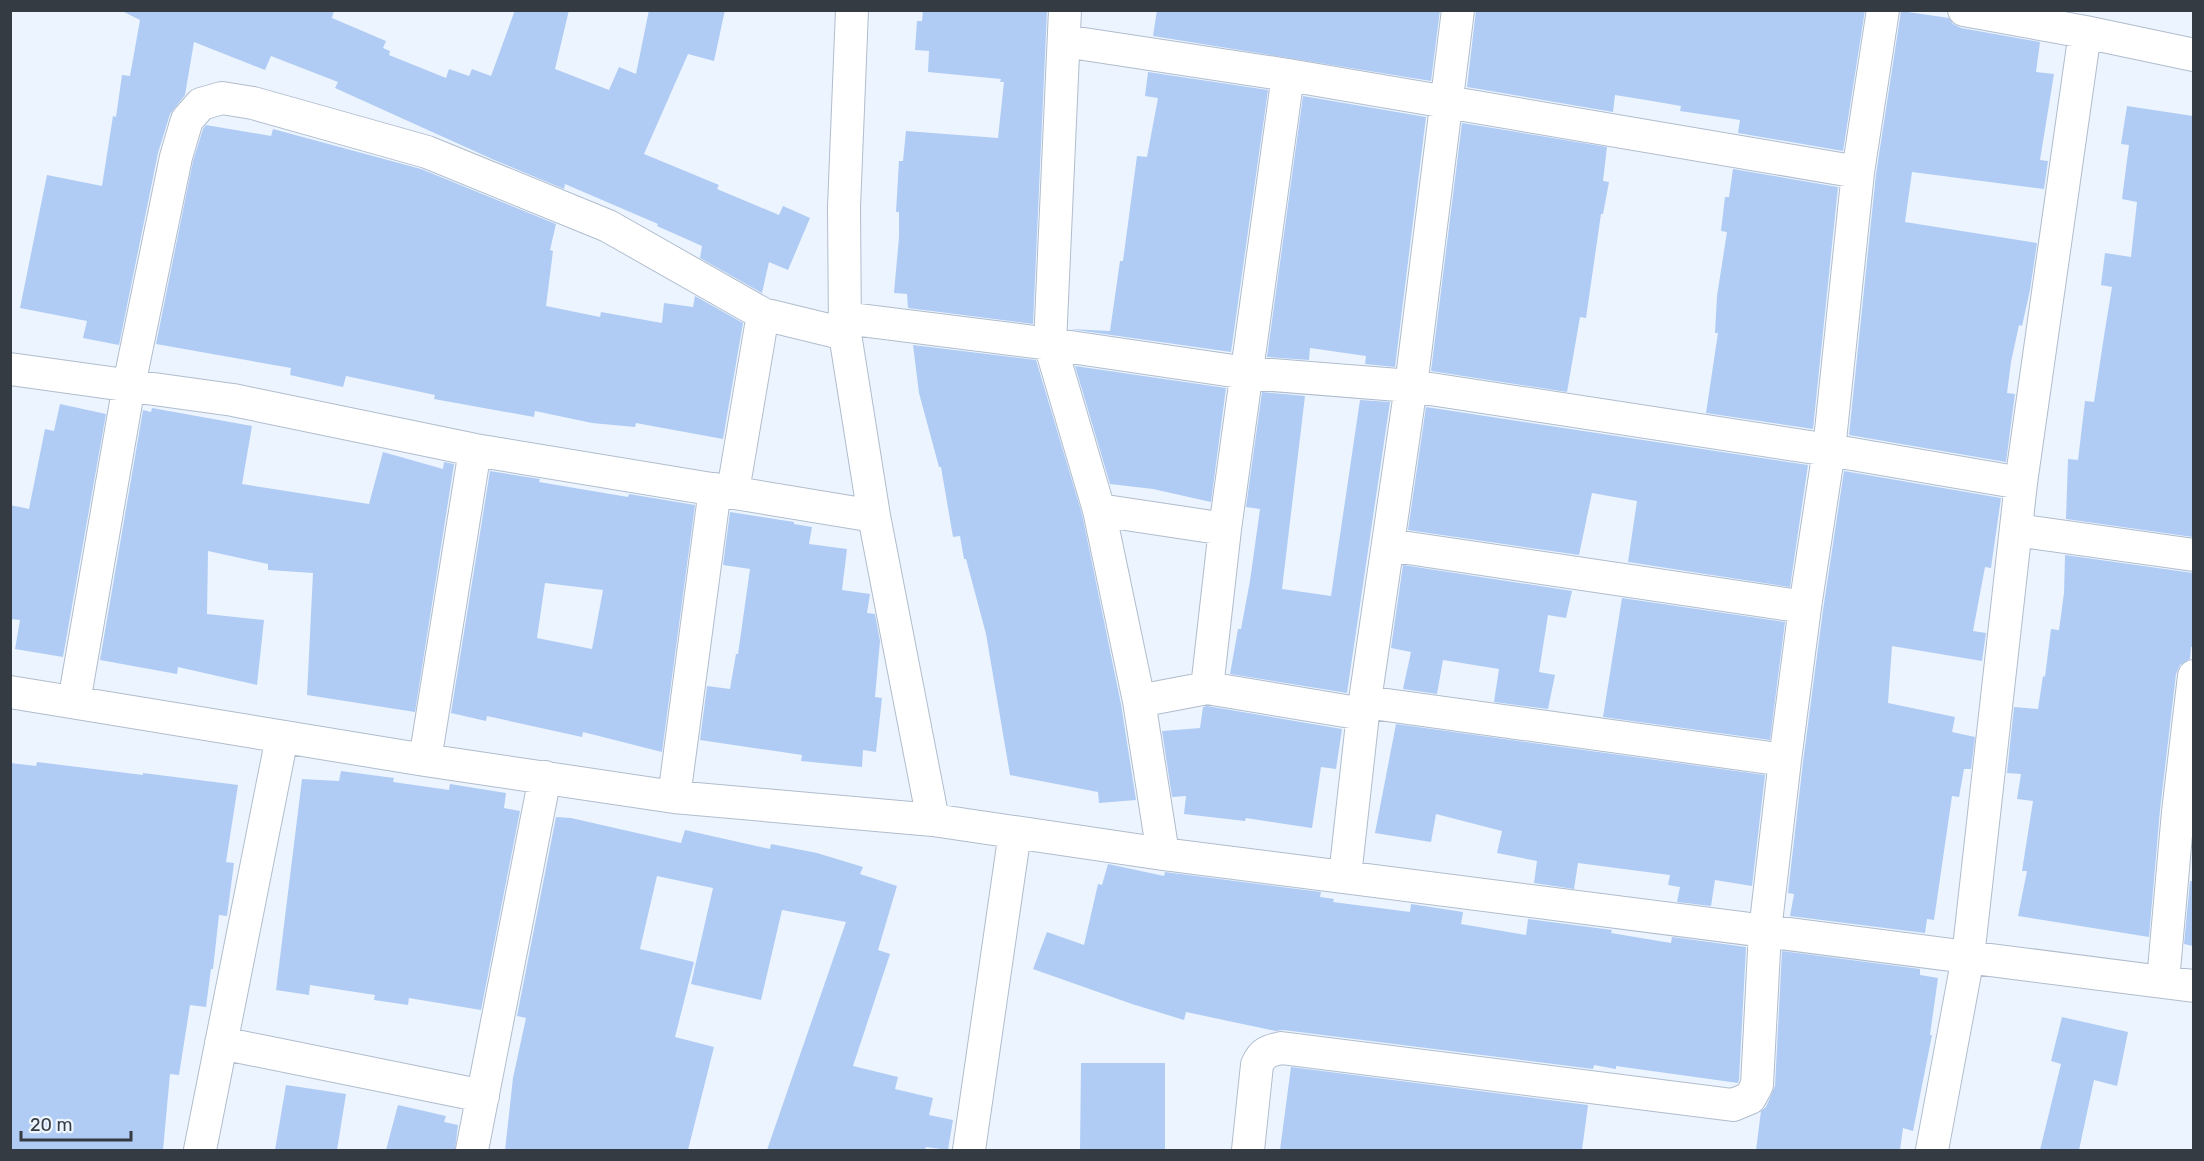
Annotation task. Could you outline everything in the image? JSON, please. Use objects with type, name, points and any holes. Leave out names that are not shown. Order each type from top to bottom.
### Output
[{"type":"street","points":[[852,10],[844,207],[845,326],[874,516],[933,820]]},
{"type":"street","points":[[1345,876],[1364,708],[1411,386],[1458,10]]},
{"type":"street","points":[[1248,1150],[1257,1065],[1260,1057],[1268,1051],[1281,1048],[1733,1105],[1750,1098],[1757,1085],[1765,931],[1785,760],[1829,450],[1858,172],[1883,10]]},
{"type":"street","points":[[1964,10],[2085,32],[2193,56]]},
{"type":"street","points":[[1163,854],[1139,701],[1099,510],[1050,344],[1065,26],[1288,75],[1858,172]]},
{"type":"street","points":[[1932,1150],[1968,957],[2021,483],[2085,32]]},
{"type":"street","points":[[1207,688],[1225,529],[1288,75]]},
{"type":"street","points":[[74,702],[129,385],[176,157],[187,120],[201,104],[222,98],[253,102],[427,152],[608,226],[763,314],[845,326],[1050,344],[1247,373],[1411,386],[1829,450],[2021,483]]},
{"type":"street","points":[[674,797],[724,490],[763,314]]},
{"type":"street","points":[[10,369],[233,400],[475,450],[874,516]]},
{"type":"street","points":[[425,760],[475,450]]},
{"type":"street","points":[[1099,510],[1225,529]]},
{"type":"street","points":[[2016,530],[2193,555]]},
{"type":"street","points":[[1388,545],[1805,607]]},
{"type":"street","points":[[2163,981],[2186,814],[2193,676]]},
{"type":"street","points":[[1139,701],[1207,688],[1785,760]]},
{"type":"street","points":[[10,692],[425,760],[674,797],[933,820],[1163,854],[2193,986]]},
{"type":"street","points":[[200,1150],[282,737]]},
{"type":"street","points":[[472,1150],[545,777]]},
{"type":"street","points":[[969,1150],[1016,832]]},
{"type":"street","points":[[221,1043],[483,1096]]},
{"type":"building","points":[[120,10],[334,10],[332,18],[386,41],[383,48],[390,51],[389,55],[446,78],[449,69],[469,76],[472,69],[491,76],[515,10],[569,10],[555,69],[609,90],[619,67],[636,74],[649,10],[725,10],[714,61],[688,54],[644,154],[719,185],[717,189],[779,215],[783,206],[810,218],[788,270],[769,262],[762,293],[700,258],[702,246],[657,226],[658,224],[565,184],[564,189],[492,159],[335,88],[338,82],[271,56],[265,70],[194,42],[185,95],[170,114],[158,153],[119,345],[83,338],[87,321],[20,308],[47,175],[102,186],[122,75],[130,76],[140,20]]},
{"type":"building","points":[[923,10],[1047,10],[1033,324],[908,308],[907,294],[894,293],[899,237],[899,212],[896,212],[899,161],[903,161],[906,131],[998,138],[1004,82],[1000,82],[1001,79],[928,72],[929,51],[915,50],[917,21],[922,21]]},
{"type":"building","points":[[1157,10],[1440,10],[1431,81],[1153,36]]},
{"type":"building","points":[[1476,10],[1865,10],[1843,151],[1738,133],[1740,120],[1680,111],[1681,106],[1646,100],[1615,95],[1613,112],[1467,87]]},
{"type":"building","points":[[1901,11],[1949,18],[1953,24],[1961,28],[2040,42],[2036,72],[2054,74],[2040,160],[2048,161],[2044,189],[1912,172],[1905,222],[2037,243],[2030,290],[2011,362],[2007,393],[2015,394],[2006,462],[1849,435],[1876,174]]},
{"type":"building","points":[[1148,72],[1268,90],[1231,352],[1069,329],[1110,331],[1120,261],[1123,261],[1137,156],[1147,157],[1158,98],[1145,96]]},
{"type":"building","points":[[1303,96],[1426,117],[1395,367],[1365,364],[1366,356],[1310,348],[1309,360],[1267,357]]},
{"type":"building","points":[[2127,106],[2193,116],[2193,537],[2066,519],[2068,459],[2078,460],[2085,401],[2094,402],[2112,287],[2101,285],[2105,253],[2131,257],[2137,202],[2122,199],[2129,145],[2121,144]]},
{"type":"building","points":[[1462,123],[1607,147],[1603,181],[1609,182],[1603,214],[1601,214],[1586,318],[1580,317],[1567,392],[1431,371]]},
{"type":"building","points":[[206,125],[271,136],[273,129],[421,169],[556,224],[550,250],[553,251],[546,306],[600,317],[601,312],[662,323],[664,303],[693,307],[695,296],[743,323],[723,439],[636,423],[635,427],[592,423],[535,411],[534,417],[434,399],[435,395],[346,376],[343,387],[290,375],[291,368],[156,344],[193,161]]},
{"type":"building","points":[[1733,169],[1838,187],[1813,429],[1706,413],[1718,333],[1715,333],[1717,296],[1727,232],[1721,231],[1725,197],[1729,197]]},
{"type":"building","points":[[913,345],[1036,360],[1082,514],[1121,704],[1136,800],[1099,803],[1098,792],[1010,775],[986,634],[966,559],[964,559],[960,536],[953,537],[941,467],[939,467],[919,393]]},
{"type":"building","points":[[1075,366],[1226,388],[1211,502],[1153,489],[1110,484]]},
{"type":"building","points":[[1262,392],[1305,396],[1282,589],[1331,596],[1360,400],[1390,402],[1347,693],[1230,674],[1250,581],[1260,509],[1246,507]]},
{"type":"building","points":[[60,404],[106,414],[63,657],[15,649],[20,620],[10,619],[10,505],[29,509],[45,429],[54,431]]},
{"type":"building","points":[[1426,407],[1808,465],[1790,587],[1628,562],[1637,501],[1592,493],[1579,555],[1408,530]]},
{"type":"building","points":[[152,408],[252,426],[242,484],[369,504],[383,452],[443,469],[444,462],[454,464],[415,712],[307,695],[313,573],[268,570],[268,564],[208,551],[207,614],[264,620],[257,685],[178,667],[177,674],[100,660],[143,410],[151,412]]},
{"type":"building","points":[[490,471],[628,497],[629,494],[695,505],[662,752],[583,732],[582,737],[487,716],[486,721],[451,713]],"holes":[[[545,583],[603,590],[592,649],[537,638]]]},
{"type":"building","points":[[1844,471],[2001,498],[1991,568],[1985,567],[1973,631],[1986,633],[1982,661],[1892,646],[1888,703],[1955,717],[1952,732],[1975,737],[1971,769],[1964,769],[1959,797],[1952,796],[1934,920],[1927,919],[1925,933],[1790,916],[1794,894],[1788,893],[1803,762]]},
{"type":"building","points":[[730,512],[812,527],[809,544],[847,549],[842,590],[870,594],[867,613],[875,614],[880,641],[875,697],[882,698],[876,752],[863,750],[862,767],[801,761],[802,755],[700,740],[707,686],[730,689],[736,654],[738,654],[750,569],[723,565]]},
{"type":"building","points":[[2065,555],[2193,573],[2193,647],[2191,647],[2190,659],[2180,665],[2176,674],[2160,810],[2149,937],[2018,916],[2027,871],[2022,871],[2033,801],[2017,799],[2021,774],[2007,773],[2014,707],[2038,709],[2051,629],[2059,630],[2064,593]]},
{"type":"building","points":[[1403,565],[1572,591],[1566,618],[1548,615],[1539,672],[1555,675],[1548,709],[1494,702],[1499,669],[1443,660],[1437,694],[1403,689],[1411,652],[1391,648]]},
{"type":"building","points":[[1622,598],[1785,622],[1770,740],[1603,717]]},
{"type":"building","points":[[1203,707],[1342,729],[1336,769],[1321,767],[1312,828],[1246,818],[1245,821],[1184,814],[1186,796],[1172,797],[1162,731],[1200,728]]},
{"type":"building","points":[[1396,724],[1765,775],[1752,886],[1715,880],[1711,906],[1677,902],[1680,887],[1668,885],[1670,875],[1578,863],[1574,889],[1534,883],[1537,861],[1497,853],[1502,831],[1436,814],[1431,842],[1375,833]]},
{"type":"building","points":[[37,762],[238,785],[226,862],[234,863],[227,916],[219,915],[206,1007],[190,1005],[179,1075],[170,1074],[163,1150],[10,1150],[10,763],[36,766]]},
{"type":"building","points":[[341,771],[394,778],[393,782],[449,790],[450,784],[506,793],[504,808],[520,811],[481,1010],[409,998],[408,1005],[374,1000],[375,995],[310,985],[309,995],[276,990],[302,779],[339,781]]},
{"type":"building","points":[[556,817],[571,818],[681,843],[685,830],[770,849],[771,844],[817,853],[863,867],[860,874],[897,886],[878,950],[890,954],[853,1066],[898,1077],[895,1089],[933,1098],[929,1115],[953,1120],[948,1150],[926,1147],[925,1150],[767,1150],[846,922],[782,910],[761,1000],[691,984],[713,888],[657,876],[640,949],[694,962],[675,1037],[714,1047],[688,1150],[505,1150],[513,1078],[526,1018],[517,1016]]},
{"type":"building","points":[[1108,864],[1164,876],[1165,872],[1321,892],[1320,897],[1334,899],[1333,902],[1410,912],[1411,904],[1463,912],[1461,924],[1526,935],[1528,919],[1612,930],[1611,933],[1671,943],[1672,937],[1746,947],[1738,1083],[1616,1066],[1616,1069],[1594,1065],[1593,1069],[1283,1030],[1276,1031],[1186,1012],[1184,1020],[1033,969],[1047,932],[1084,945],[1098,884],[1102,885]]},
{"type":"building","points":[[2190,881],[2193,881],[2193,946],[2184,944]]},
{"type":"building","points":[[1782,951],[1920,969],[1920,975],[1938,978],[1930,1035],[1932,1035],[1913,1131],[1903,1128],[1900,1150],[1756,1150],[1761,1111],[1766,1107],[1775,1086]]},
{"type":"building","points":[[2062,1017],[2128,1032],[2117,1086],[2094,1080],[2079,1150],[2040,1150],[2061,1064],[2051,1061]]},
{"type":"building","points":[[1081,1063],[1165,1063],[1165,1150],[1080,1150]]},
{"type":"building","points":[[1291,1067],[1588,1105],[1582,1150],[1280,1150]]},
{"type":"building","points":[[286,1085],[346,1094],[337,1150],[275,1150]]},
{"type":"building","points":[[398,1105],[446,1116],[444,1122],[458,1125],[455,1150],[386,1150]]}]
